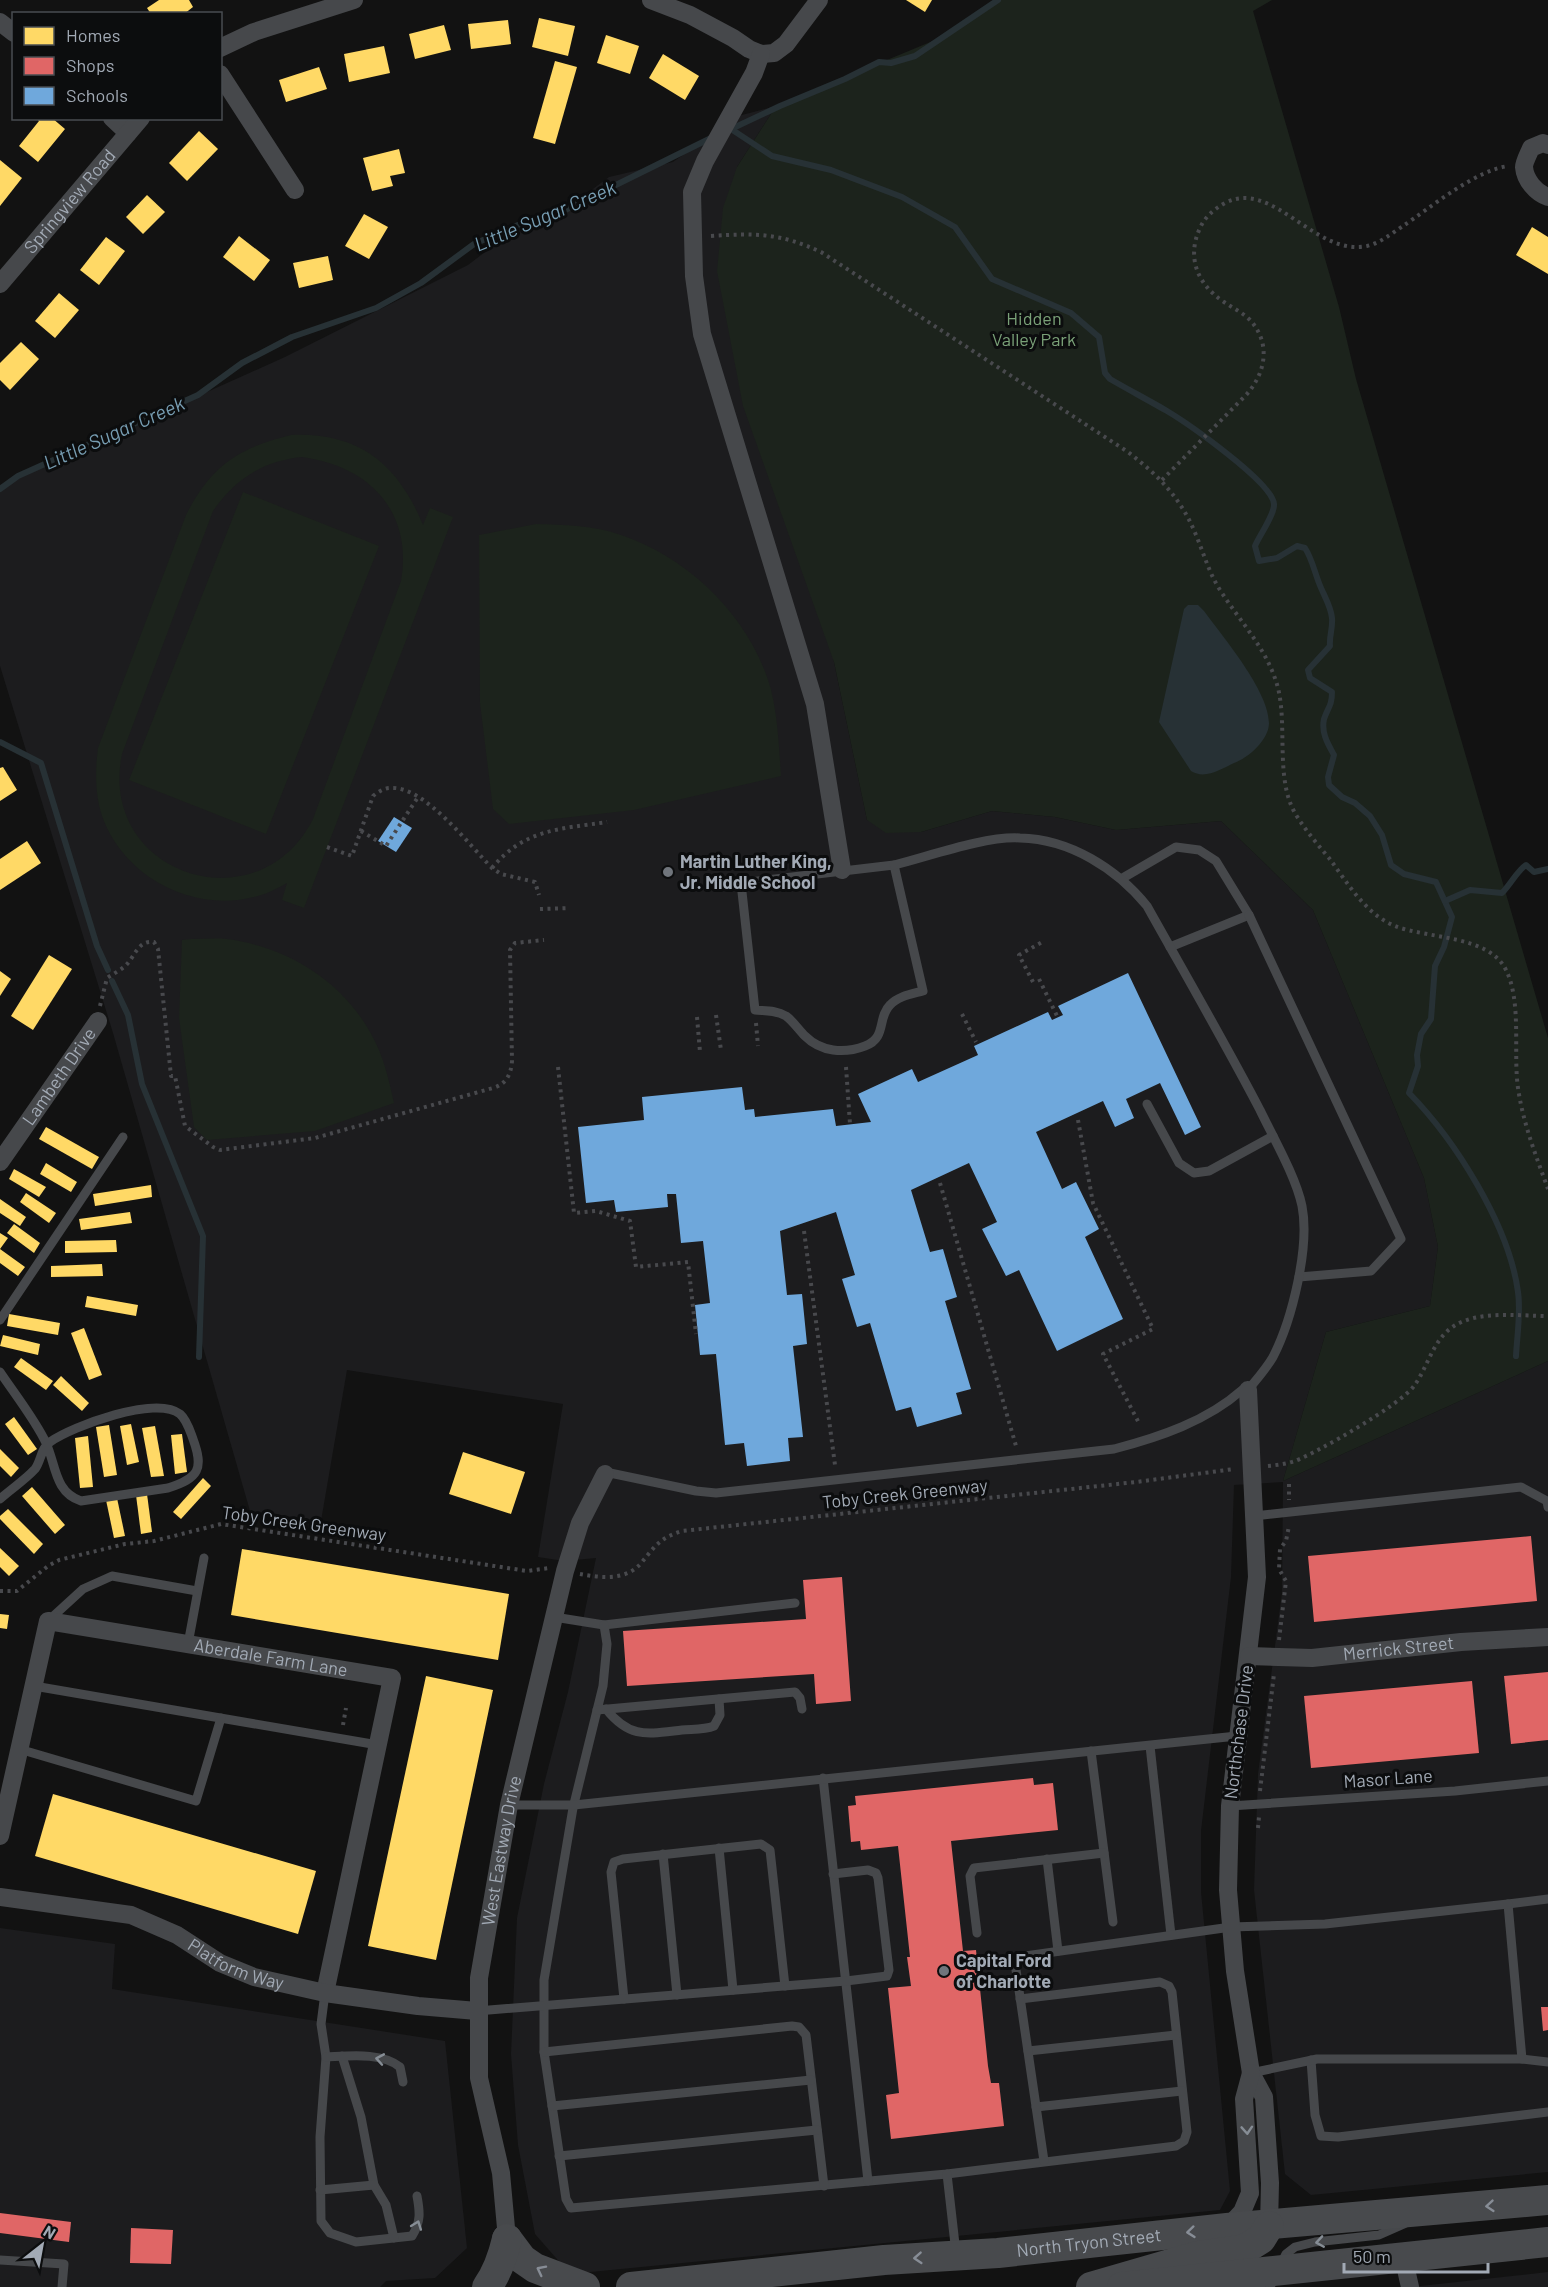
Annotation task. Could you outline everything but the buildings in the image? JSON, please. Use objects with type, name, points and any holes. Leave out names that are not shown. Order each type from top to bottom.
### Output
[{"type":"main road","name":"North Tryon Street","points":[[631,2287],[884,2260],[956,2256],[1227,2228],[1548,2200]]},
{"type":"main road","points":[[1091,2287],[1198,2256],[1245,2249],[1260,2239],[1269,2226]]},
{"type":"main road","points":[[487,2287],[494,2278],[502,2259],[507,2239]]},
{"type":"main road","points":[[507,2239],[522,2259],[535,2268],[585,2287]]},
{"type":"main road","points":[[1122,2287],[1291,2275],[1402,2256],[1548,2242]]},
{"type":"street","points":[[222,47],[254,32],[354,0]]},
{"type":"street","points":[[651,0],[690,15],[761,54],[774,53],[786,44],[819,0]]},
{"type":"street","points":[[0,22],[12,31]]},
{"type":"street","points":[[761,54],[749,82],[705,161],[692,192],[696,233],[694,276],[702,334],[815,704],[842,870]]},
{"type":"street","points":[[222,77],[296,190]]},
{"type":"street","points":[[114,120],[128,133]]},
{"type":"street","name":"Springview Road","points":[[0,284],[139,120]]},
{"type":"street","points":[[1548,145],[1543,143],[1531,148],[1524,166],[1531,185],[1548,197]]},
{"type":"street","name":"Lambeth Drive","points":[[0,1162],[98,1021]]},
{"type":"street","name":"Northchase Drive","points":[[1248,1390],[1257,1577],[1230,1806],[1228,1878],[1235,1971],[1251,2073],[1264,2097],[1270,2183],[1269,2226]]},
{"type":"street","name":"West Eastway Drive","points":[[507,2239],[501,2173],[479,2078],[477,2011],[479,1978],[509,1805],[565,1571],[580,1523],[605,1474]]},
{"type":"street","points":[[0,1836],[48,1621]]},
{"type":"street","name":"Aberdale Farm Lane","points":[[48,1621],[392,1678],[325,1993]]},
{"type":"street","name":"Merrick Street","points":[[1249,1656],[1312,1658],[1461,1642],[1548,1637]]},
{"type":"street","name":"Platform Way","points":[[0,1897],[131,1915],[177,1935],[220,1963],[254,1977],[325,1993],[418,2006],[477,2011]]},
{"type":"street","name":"Northchase Drive","points":[[1227,2228],[1242,2212],[1250,2193],[1244,2099],[1251,2073]]},
{"type":"street","points":[[1402,2256],[1410,2287]]},
{"type":"lane","points":[[605,1474],[696,1491],[723,1492],[1114,1449],[1152,1439],[1215,1411],[1242,1390],[1248,1390],[1274,1355],[1299,1277],[1305,1239],[1302,1205],[1273,1136],[1148,906],[1131,886],[1121,879],[1074,850],[1046,841],[1020,838],[995,840],[894,865],[741,883],[754,1010],[773,1011],[787,1017],[806,1038],[834,1052],[864,1047],[874,1041],[881,1031],[888,1006],[899,998],[923,991],[894,865]]},
{"type":"lane","points":[[1121,879],[1176,848],[1199,850],[1216,861],[1249,915],[1401,1239],[1371,1271],[1299,1277]]},
{"type":"lane","points":[[1170,946],[1249,915]]},
{"type":"lane","points":[[1147,1104],[1179,1163],[1194,1173],[1209,1171],[1273,1136]]},
{"type":"lane","points":[[0,1320],[123,1137]]},
{"type":"lane","points":[[0,1372],[47,1444],[54,1470],[63,1487],[73,1498],[81,1501],[168,1488],[191,1478],[200,1461],[189,1427],[181,1415],[165,1410],[126,1412],[91,1421],[47,1444],[35,1468],[0,1499]]},
{"type":"lane","points":[[1254,1516],[1521,1487],[1547,1501],[1548,1507]]},
{"type":"lane","points":[[188,1644],[204,1558]]},
{"type":"lane","points":[[48,1621],[83,1589],[112,1576],[197,1591]]},
{"type":"lane","points":[[554,1617],[604,1625],[795,1603]]},
{"type":"lane","points":[[604,1625],[607,1644],[602,1710],[574,1804],[544,1980],[542,2005],[544,2052],[559,2156],[569,2206],[575,2209],[947,2174],[1179,2145],[1186,2138],[1171,1989],[1163,1983],[1020,1999]]},
{"type":"lane","points":[[34,1686],[378,1745]]},
{"type":"lane","points":[[602,1710],[795,1692],[800,1698],[802,1709]]},
{"type":"lane","points":[[602,1710],[628,1730],[645,1734],[714,1726],[720,1715],[719,1699]]},
{"type":"lane","points":[[19,1749],[196,1801],[221,1718]]},
{"type":"lane","points":[[509,1805],[574,1804],[1237,1736]]},
{"type":"lane","points":[[1149,1746],[1172,1935]]},
{"type":"lane","points":[[1091,1751],[1113,1922]]},
{"type":"lane","points":[[823,1778],[868,2181]]},
{"type":"lane","name":"Masor Lane","points":[[1230,1806],[1455,1791],[1548,1781]]},
{"type":"lane","points":[[624,1999],[612,1864],[623,1858],[760,1844],[769,1848],[785,1986]]},
{"type":"lane","points":[[719,1848],[733,1990]]},
{"type":"lane","points":[[977,1933],[970,1876],[972,1870],[1104,1853]]},
{"type":"lane","points":[[663,1854],[677,1995]]},
{"type":"lane","points":[[1047,1859],[1058,1951]]},
{"type":"lane","points":[[477,2011],[885,1976],[889,1970],[876,1873],[868,1870],[833,1874]]},
{"type":"lane","points":[[1044,2162],[1016,1959],[1231,1927],[1325,1924],[1548,1899]]},
{"type":"lane","points":[[1508,1904],[1522,2059]]},
{"type":"lane","points":[[325,1993],[321,2024],[327,2057],[320,2137],[321,2221],[330,2234],[356,2242],[412,2236],[418,2228],[420,2216],[417,2196]]},
{"type":"lane","points":[[544,2052],[795,2026],[801,2029],[806,2036],[824,2186]]},
{"type":"lane","points":[[1028,2051],[1176,2035]]},
{"type":"lane","points":[[342,2056],[361,2116],[374,2185],[386,2205],[394,2238]]},
{"type":"lane","points":[[327,2057],[373,2057],[394,2062],[400,2067],[403,2082]]},
{"type":"lane","points":[[1251,2073],[1311,2060],[1522,2059],[1548,2062]]},
{"type":"lane","points":[[1311,2060],[1315,2115],[1322,2136],[1338,2137],[1548,2112]]},
{"type":"lane","points":[[552,2106],[811,2080]]},
{"type":"lane","points":[[1036,2107],[1182,2091]]},
{"type":"lane","points":[[559,2156],[817,2130]]},
{"type":"lane","points":[[947,2174],[956,2256]]},
{"type":"lane","points":[[320,2190],[374,2185]]},
{"type":"lane","points":[[1291,2275],[1286,2254],[1295,2247],[1315,2242],[1379,2235],[1437,2211]]},
{"type":"lane","points":[[0,2260],[64,2264],[62,2287]]},
{"type":"path","points":[[1162,480],[1254,386],[1261,374],[1264,359],[1263,342],[1258,332],[1250,320],[1212,294],[1203,284],[1196,270],[1193,255],[1195,241],[1201,226],[1218,207],[1229,201],[1254,199],[1283,212],[1326,239],[1344,246],[1357,247],[1382,240],[1487,172],[1506,166],[1524,166]]},
{"type":"path","points":[[696,233],[766,234],[786,238],[821,252],[1128,452],[1162,480],[1184,510],[1220,591],[1257,642],[1268,663],[1277,687],[1281,707],[1287,792],[1297,817],[1370,910],[1388,922],[1409,930],[1478,946],[1498,958],[1505,968],[1510,979],[1517,1047],[1518,1087],[1530,1139],[1548,1189]]},
{"type":"path","points":[[327,847],[352,856],[373,796],[389,788],[402,789],[433,807],[492,868],[501,874],[535,882],[539,895]]},
{"type":"path","points":[[361,831],[386,846],[418,797]]},
{"type":"path","points":[[492,868],[513,847],[531,836],[546,831],[607,822]]},
{"type":"path","points":[[540,909],[570,908]]},
{"type":"path","points":[[98,1021],[98,1011],[107,978],[128,964],[145,942],[154,942],[159,949],[171,1076],[175,1076],[185,1125],[220,1150],[315,1138],[504,1083],[512,1061],[510,950],[516,943],[544,940]]},
{"type":"path","points":[[1033,982],[1019,955],[1044,941]]},
{"type":"path","points":[[1039,979],[1057,1016]]},
{"type":"path","points":[[754,1010],[758,1046]]},
{"type":"path","points":[[962,1014],[976,1042]]},
{"type":"path","points":[[716,1015],[721,1050]]},
{"type":"path","points":[[697,1017],[700,1052]]},
{"type":"path","points":[[558,1067],[574,1212],[596,1211],[630,1221],[636,1268],[688,1262],[696,1334]]},
{"type":"path","points":[[846,1067],[850,1124]]},
{"type":"path","points":[[1078,1120],[1093,1203],[1153,1329],[1103,1354],[1140,1425]]},
{"type":"path","points":[[940,1184],[1016,1446]]},
{"type":"path","points":[[804,1231],[835,1465]]},
{"type":"path","points":[[1273,1465],[1302,1458],[1397,1401],[1414,1385],[1440,1339],[1455,1325],[1479,1318],[1548,1316]]},
{"type":"path","name":"Toby Creek Greenway","points":[[589,1576],[610,1577],[629,1572],[642,1562],[658,1542],[669,1535],[682,1532],[1136,1482],[1239,1468]]},
{"type":"path","points":[[1278,1647],[1286,1581],[1279,1569],[1280,1549],[1288,1534],[1289,1484]]},
{"type":"path","name":"Toby Creek Greenway","points":[[0,1591],[17,1592],[58,1560],[125,1544],[154,1541],[221,1524],[527,1571],[546,1568]]},
{"type":"path","points":[[1258,1828],[1263,1751],[1275,1669]]},
{"type":"shaded area","name":"Martin Luther King, Jr. Middle School","points":[[776,106],[737,167],[867,820],[921,832],[992,811],[1055,817],[1116,830],[1221,821],[1313,910],[1424,1178],[1438,1247],[1430,1306],[1326,1332],[1283,1481],[1548,1361],[1548,2172],[1311,2195],[1285,2174],[1254,1890],[1258,1774],[1282,1593],[1283,1482],[1234,1485],[1231,1577],[1201,1831],[1201,1892],[1230,2191],[1220,2210],[570,2274],[535,2234],[518,2145],[511,2054],[517,1918],[544,1784],[568,1692],[596,1558],[564,1561],[538,1557],[563,1404],[347,1370],[321,1521],[250,1511],[113,1033],[0,666],[0,485],[285,357],[468,265],[518,227],[558,215],[609,177],[673,162],[738,116]]},
{"type":"shaded area","points":[[1188,605],[1198,605],[1204,611],[1244,665],[1262,696],[1269,723],[1266,736],[1251,753],[1240,761],[1207,774],[1191,771],[1159,722],[1184,609]]},
{"type":"shaded area","points":[[0,1928],[115,1944],[112,1989],[445,2041],[467,2248],[435,2278],[386,2281],[380,2287],[0,2287]]},
{"type":"shaded area","points":[[1548,2272],[1548,2287],[1411,2287]]},
{"type":"green space","name":"Hidden Valley Park","points":[[994,0],[1272,0],[1253,11],[1339,307],[1356,379],[1548,1038],[1548,1361],[1283,1481],[1326,1332],[1430,1306],[1438,1247],[1424,1178],[1313,910],[1221,821],[1116,830],[1055,817],[992,811],[921,832],[886,833],[867,820],[834,662],[743,406],[717,271],[723,208],[737,167],[776,106],[940,38]]},
{"type":"green space","points":[[291,435],[315,436],[337,439],[356,446],[373,456],[388,469],[413,503],[423,525],[430,508],[453,517],[304,908],[282,900],[287,883],[262,895],[234,900],[211,900],[187,895],[145,874],[127,858],[112,838],[102,816],[96,782],[98,748],[186,515],[206,484],[228,461],[272,440]],"holes":[[[302,457],[326,462],[347,470],[366,482],[381,496],[393,513],[400,533],[403,556],[401,581],[313,819],[288,852],[256,872],[222,878],[188,872],[157,856],[134,830],[121,796],[122,754],[213,511],[241,481],[263,467]]]},
{"type":"green space","points":[[243,492],[379,546],[266,834],[129,780]]},
{"type":"green space","points":[[536,524],[590,527],[621,535],[646,545],[671,559],[715,594],[749,639],[762,664],[775,711],[781,776],[634,810],[509,824],[493,809],[480,703],[479,535]]},
{"type":"green space","points":[[227,939],[252,944],[297,961],[318,974],[353,1007],[367,1028],[379,1050],[394,1103],[315,1131],[207,1140],[194,1127],[179,1018],[182,940]]},
{"type":"waterway","name":"Little Sugar Creek","points":[[729,130],[879,62],[891,63],[915,56],[998,0]]},
{"type":"waterway","points":[[731,129],[772,156],[831,170],[902,197],[955,227],[992,279],[1071,313],[1099,337],[1105,373],[1110,379],[1192,428],[1245,468],[1270,494],[1274,508],[1255,546],[1259,561],[1277,558],[1297,546],[1305,548],[1329,605],[1332,618],[1330,646],[1308,670],[1310,678],[1332,692],[1331,704],[1323,724],[1326,738],[1334,755],[1328,777],[1329,785],[1370,816],[1382,835],[1391,865],[1404,874],[1436,882],[1452,917],[1444,947],[1435,966],[1431,1019],[1421,1034],[1417,1055],[1418,1066],[1409,1093],[1427,1112],[1461,1159],[1492,1212],[1504,1239],[1513,1266],[1519,1300],[1516,1356]]},
{"type":"waterway","name":"Little Sugar Creek","points":[[0,489],[18,476],[198,395],[242,363],[292,337],[376,308],[421,283],[474,244],[518,225],[549,218],[711,138]]},
{"type":"waterway","points":[[0,742],[41,763],[97,946],[108,970]]},
{"type":"waterway","points":[[1445,901],[1470,890],[1502,893],[1526,865],[1534,872],[1548,869]]},
{"type":"waterway","points":[[112,981],[128,1015],[142,1084],[203,1236],[199,1357]]},
{"type":"place","name":"Martin Luther King, Jr. Middle School","points":[[668,872]]},
{"type":"place","name":"Capital Ford of Charlotte","points":[[944,1971]]}]
